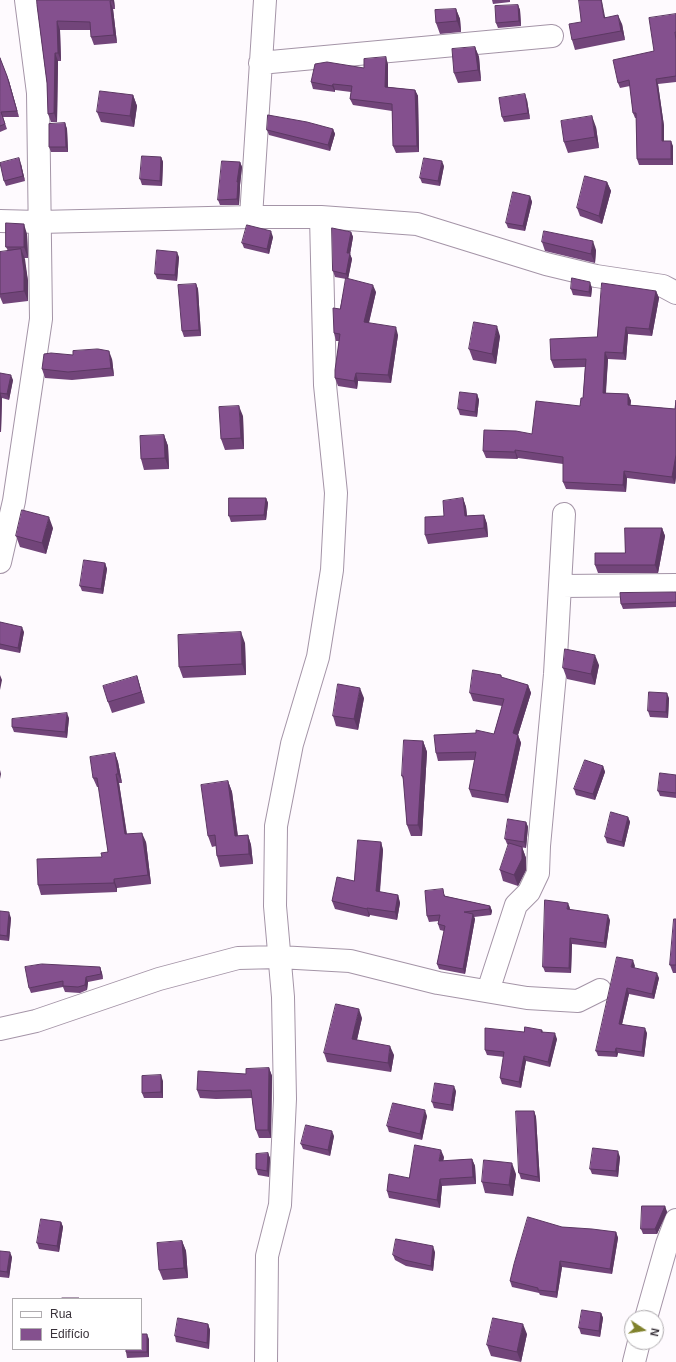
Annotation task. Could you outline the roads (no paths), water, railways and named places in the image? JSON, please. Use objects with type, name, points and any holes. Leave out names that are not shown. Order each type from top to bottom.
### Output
[{"type":"street","points":[[0,562],[7,503],[41,319],[38,93],[26,0]]},
{"type":"street","points":[[251,217],[265,0]]},
{"type":"street","points":[[260,63],[552,36]]},
{"type":"street","points":[[0,221],[39,222],[251,217],[321,217],[417,224],[546,264],[596,276],[663,286],[676,293]]},
{"type":"street","points":[[266,1362],[267,1256],[280,1205],[285,1099],[282,997],[275,906],[276,826],[292,744],[318,657],[332,570],[336,493],[325,386],[321,217]]},
{"type":"street","points":[[488,991],[516,905],[529,892],[538,873],[561,586],[564,514]]},
{"type":"street","points":[[561,586],[676,585]]},
{"type":"street","points":[[0,1029],[36,1021],[166,977],[238,958],[279,957],[350,961],[438,983],[527,998],[578,1001],[600,990]]},
{"type":"street","points":[[648,1310],[667,1244],[676,1220]]},
{"type":"street","points":[[634,1362],[637,1350]]}]
